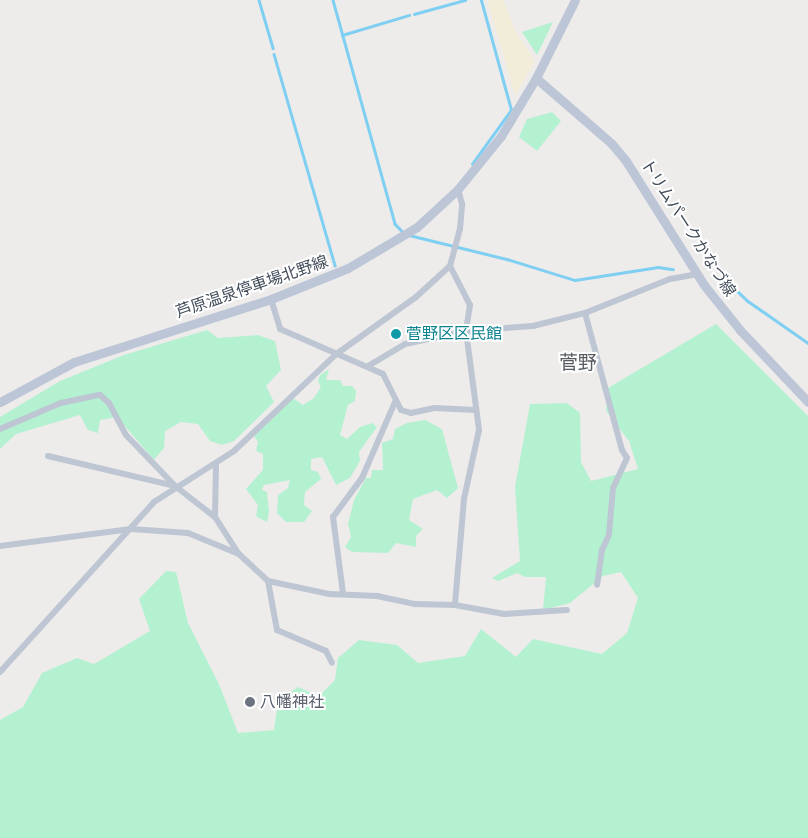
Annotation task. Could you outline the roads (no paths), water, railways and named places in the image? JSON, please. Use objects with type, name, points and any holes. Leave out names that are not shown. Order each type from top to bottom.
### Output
[{"type":"main road","name":"芦原温泉停車場北野線","points":[[0,402],[74,362],[271,299],[348,268],[386,248],[417,227],[458,189],[501,136],[536,78],[575,0]]},
{"type":"main road","name":"トリムパークかなづ線","points":[[536,78],[599,131],[626,161],[697,274],[740,330],[808,402]]},
{"type":"street","points":[[0,672],[154,502],[176,486],[234,451],[335,355],[416,297],[450,266],[460,230],[462,204],[458,189]]},
{"type":"street","points":[[450,266],[470,305],[466,331],[479,430],[464,499],[455,605]]},
{"type":"street","points":[[368,366],[406,344],[466,331],[533,326],[586,313],[670,279],[697,274]]},
{"type":"street","points":[[271,299],[280,329],[335,355],[368,366],[383,374],[395,402],[401,410],[411,412],[434,408],[476,410]]},
{"type":"street","points":[[586,313],[622,450],[627,458],[613,488],[609,535],[602,550],[597,586]]},
{"type":"street","points":[[0,429],[61,403],[100,395],[109,403],[126,435],[176,486],[215,517],[239,554],[268,581],[329,594],[343,593],[415,604],[455,605],[504,614],[567,610]]},
{"type":"street","points":[[343,593],[333,517],[362,478],[395,402]]},
{"type":"street","points":[[48,456],[176,486]]},
{"type":"street","points":[[215,517],[216,463]]},
{"type":"street","points":[[0,546],[131,529],[188,533],[239,554]]},
{"type":"street","points":[[268,581],[277,630],[326,651],[332,663]]},
{"type":"waterway","points":[[259,0],[273,48]]},
{"type":"waterway","points":[[333,0],[395,224],[404,233]]},
{"type":"waterway","points":[[414,14],[465,0]]},
{"type":"waterway","points":[[472,164],[511,110],[481,0]]},
{"type":"waterway","points":[[342,35],[409,15]]},
{"type":"waterway","points":[[274,54],[335,265]]},
{"type":"waterway","points":[[409,235],[507,259],[575,280],[658,267],[673,269]]},
{"type":"waterway","points":[[727,281],[748,301],[808,343]]},
{"type":"place","name":"菅野区区民館","points":[[396,334]]},
{"type":"place","name":"八幡神社","points":[[250,702]]},
{"type":"district","name":"菅野","points":[[578,363]]}]
